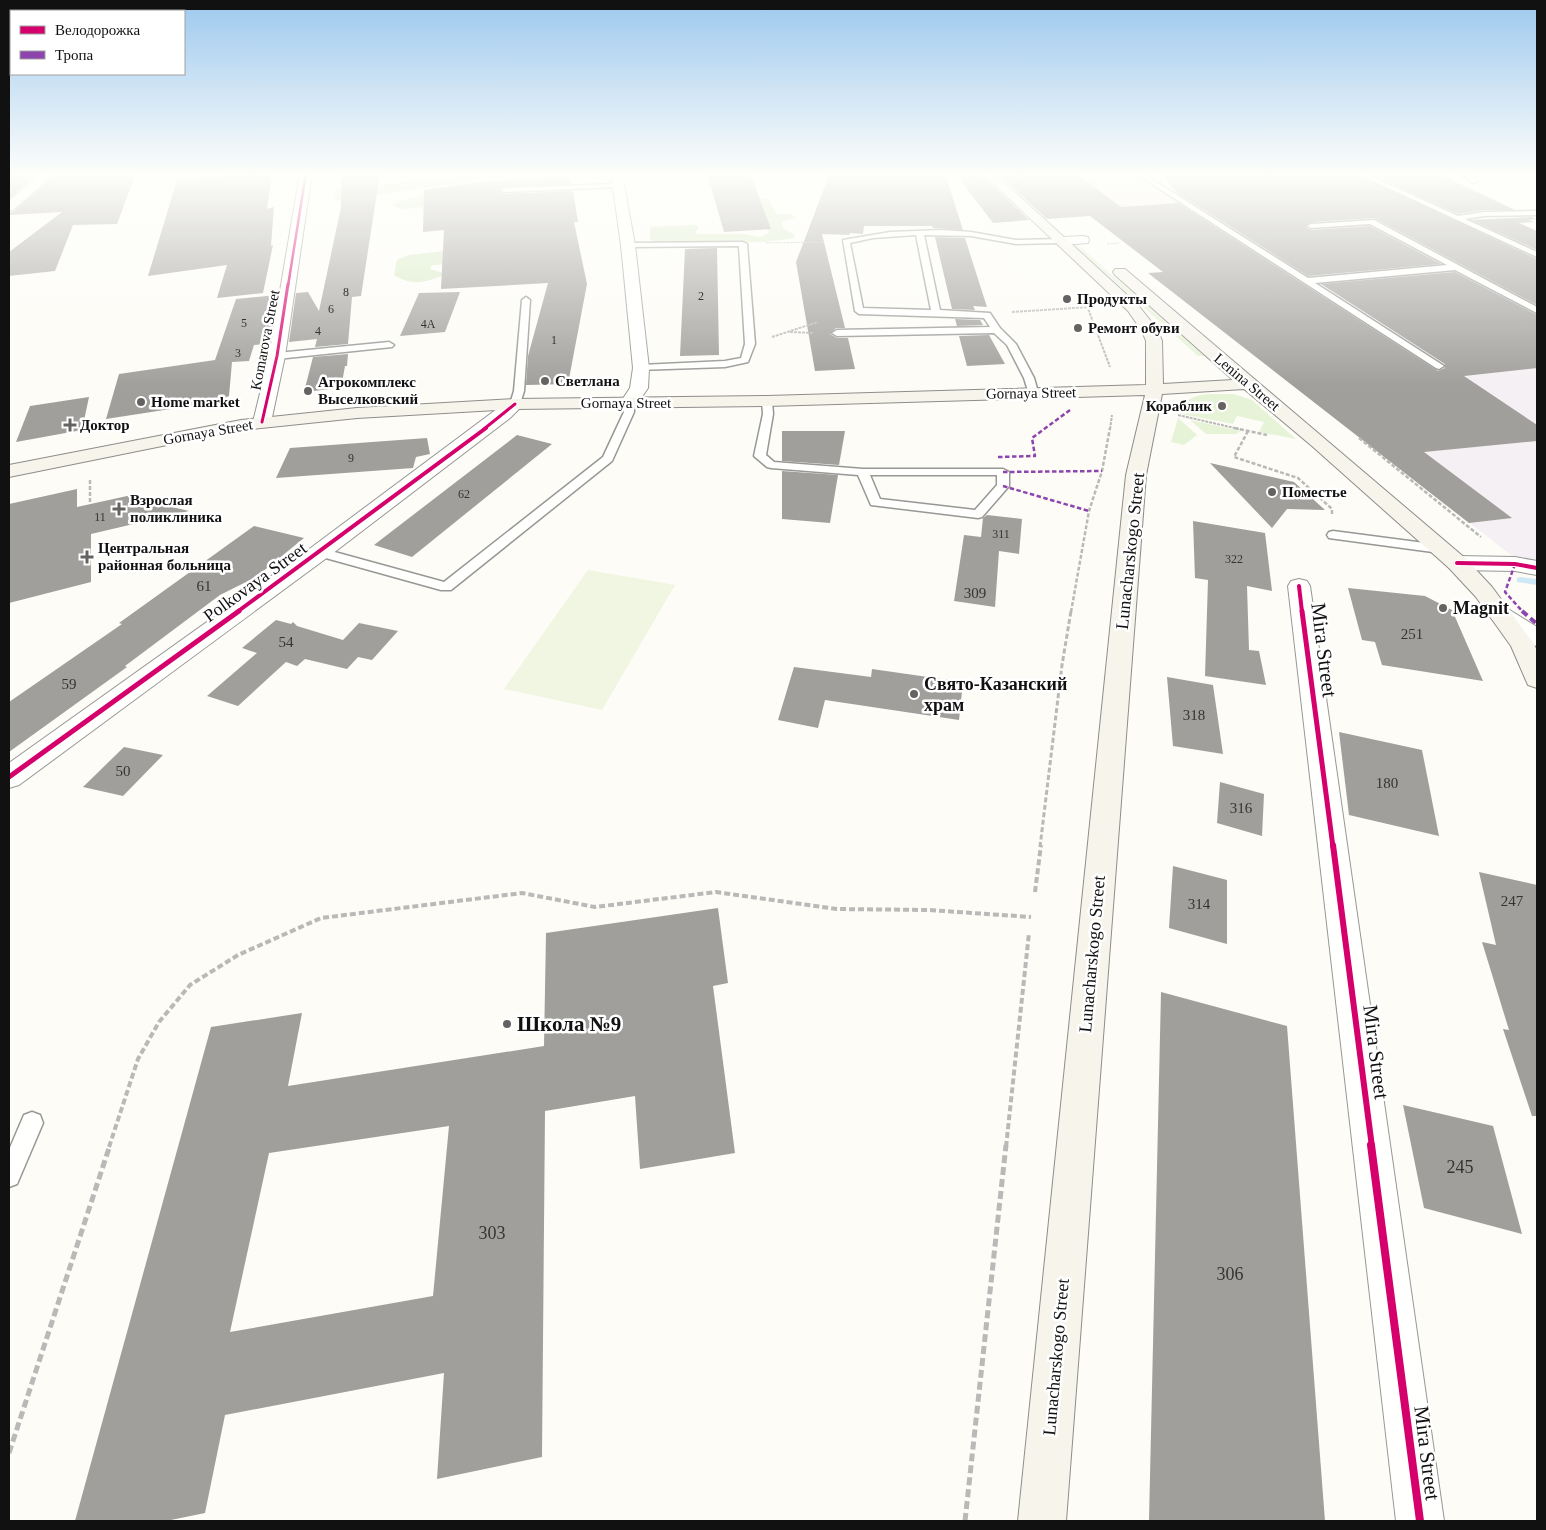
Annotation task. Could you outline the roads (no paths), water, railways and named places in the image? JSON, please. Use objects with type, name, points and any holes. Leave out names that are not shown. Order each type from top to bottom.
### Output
[{"type":"main road","points":[[1066,244],[1133,308],[1150,330],[1154,342],[1155,388]]},
{"type":"main road","name":"Lenina Street","points":[[1112,265],[1248,384],[1319,442],[1457,564],[1484,592],[1522,644],[1537,679]]},
{"type":"main road","name":"Gornaya Street","points":[[9,471],[262,422],[357,413],[515,404],[767,401],[1033,392],[1110,392],[1248,384]]},
{"type":"main road","name":"Lunacharskogo Street","points":[[1042,1521],[1136,475],[1155,388]]},
{"type":"street","name":"Komarova Street","points":[[262,422],[277,356],[295,244]]},
{"type":"street","points":[[628,245],[641,368],[639,388],[629,403]]},
{"type":"street","name":"Polkovaya Street","points":[[9,777],[320,552],[515,404]]},
{"type":"street","points":[[1457,564],[1515,564],[1537,568]]},
{"type":"street","name":"Mira Street","points":[[1299,586],[1420,1521]]},
{"type":"street","points":[[1500,614],[1537,623]]},
{"type":"street","points":[[1500,614],[1537,638]]},
{"type":"lane","points":[[628,245],[697,244]]},
{"type":"lane","points":[[641,368],[725,364],[745,360],[750,344],[743,244]]},
{"type":"lane","points":[[846,244],[859,311],[987,315],[996,330],[1011,344],[1029,378],[1033,392]]},
{"type":"lane","points":[[922,244],[936,313]]},
{"type":"lane","points":[[1249,244],[1438,366]]},
{"type":"lane","points":[[1413,244],[1537,310]]},
{"type":"lane","points":[[1514,244],[1537,255]]},
{"type":"lane","points":[[1306,281],[1457,268]]},
{"type":"lane","points":[[515,404],[519,391],[526,300]]},
{"type":"lane","points":[[837,333],[996,330]]},
{"type":"lane","points":[[277,356],[389,345]]},
{"type":"lane","points":[[767,401],[768,414],[760,456],[771,465],[863,472],[1003,472],[1003,486],[978,514],[875,502],[863,472]]},
{"type":"lane","points":[[320,552],[446,587],[608,459],[629,412],[629,403]]},
{"type":"lane","points":[[1333,535],[1440,549]]},
{"type":"lane","points":[[9,1176],[32,1123]]},
{"type":"waterway","points":[[1520,580],[1537,582]]},
{"type":"place","name":"Продукты","points":[[1067,299]]},
{"type":"place","name":"Ремонт обуви","points":[[1078,328]]},
{"type":"place","name":"Светлана","points":[[545,381]]},
{"type":"place","name":"Агрокомплекс Выселковский","points":[[308,391]]},
{"type":"place","name":"Home market","points":[[141,402]]},
{"type":"place","name":"Кораблик","points":[[1222,406]]},
{"type":"place","name":"Доктор","points":[[70,425]]},
{"type":"place","name":"Поместье","points":[[1272,492]]},
{"type":"place","name":"Взрослая поликлиника","points":[[119,509]]},
{"type":"place","name":"Центральная районная больница","points":[[87,557]]},
{"type":"place","name":"Magnit","points":[[1443,608]]},
{"type":"place","name":"Свято-Казанский храм","points":[[914,694]]},
{"type":"place","name":"Школа №9","points":[[507,1024]]}]
